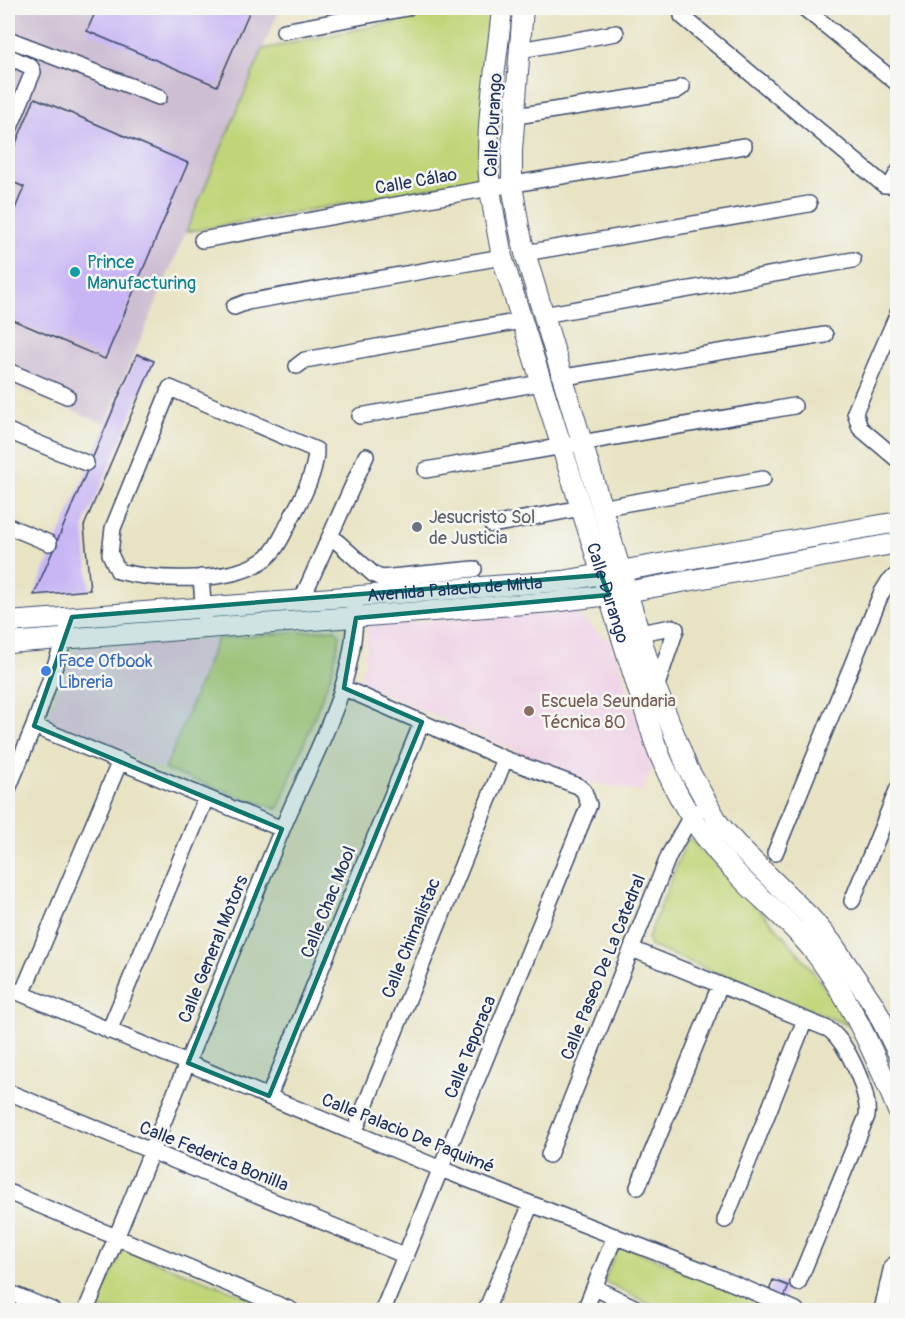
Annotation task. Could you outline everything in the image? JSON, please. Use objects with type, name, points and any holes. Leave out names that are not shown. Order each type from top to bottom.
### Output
[{"type":"main road","name":"Calle Durango","points":[[502,8],[492,103],[490,188],[502,257],[561,446],[591,508],[618,593],[655,743],[671,784],[690,818],[711,846],[818,957],[846,1000],[872,1047],[897,1111]]},
{"type":"main road","name":"Calle Durango","points":[[523,8],[512,150],[512,185],[525,253],[583,442],[591,508]]},
{"type":"main road","name":"Avenida Palacio de Mitla","points":[[8,622],[355,597],[417,584],[533,584],[611,573],[897,522]]},
{"type":"main road","name":"Avenida Palacio de Mitla","points":[[8,643],[356,618],[618,593],[897,543]]},
{"type":"main road","name":"Calle Durango","points":[[618,593],[639,633],[675,741],[708,804],[739,847],[809,916],[832,943],[874,1005],[897,1053]]},
{"type":"street","points":[[284,31],[407,8]]},
{"type":"street","points":[[804,8],[897,84]]},
{"type":"street","points":[[684,13],[884,185],[891,185],[897,172]]},
{"type":"street","points":[[520,50],[616,33]]},
{"type":"street","points":[[8,39],[159,97]]},
{"type":"street","points":[[8,64],[14,59],[30,67],[33,72],[8,132]]},
{"type":"street","points":[[516,116],[676,91],[682,87]]},
{"type":"street","name":"Calle Cálao","points":[[202,240],[490,188],[744,146]]},
{"type":"street","points":[[525,253],[809,204]]},
{"type":"street","points":[[234,307],[247,302],[502,257]]},
{"type":"street","points":[[543,315],[853,260]]},
{"type":"street","points":[[897,313],[893,340],[856,406],[855,418],[860,428],[897,460]]},
{"type":"street","points":[[297,366],[305,360],[521,321]]},
{"type":"street","points":[[564,377],[825,335]]},
{"type":"street","points":[[8,371],[67,396]]},
{"type":"street","points":[[360,416],[540,383]]},
{"type":"street","points":[[170,388],[284,435],[316,452],[301,498],[269,557],[249,568],[201,577],[169,578],[118,571],[110,554],[113,528],[170,388]]},
{"type":"street","points":[[426,470],[794,406]]},
{"type":"street","points":[[8,431],[86,463]]},
{"type":"street","points":[[301,601],[332,537],[366,456]]},
{"type":"street","points":[[492,525],[763,479]]},
{"type":"street","points":[[8,526],[49,543]]},
{"type":"street","points":[[332,537],[373,574],[381,578],[417,584],[474,569]]},
{"type":"street","points":[[775,853],[881,594],[889,581],[897,574]]},
{"type":"street","points":[[201,577],[205,628]]},
{"type":"street","name":"Calle General Motors","points":[[86,1311],[153,1152],[282,830],[344,688],[353,648],[356,618],[355,597]]},
{"type":"street","points":[[8,789],[34,726],[72,617]]},
{"type":"street","points":[[639,633],[672,627],[676,629],[656,688]]},
{"type":"street","points":[[344,688],[505,759]]},
{"type":"street","name":"Calle Chac Mool","points":[[269,1096],[422,722]]},
{"type":"street","points":[[34,726],[282,830]]},
{"type":"street","name":"Calle Teporaca","points":[[383,1311],[584,816],[588,798],[578,786],[505,759]]},
{"type":"street","name":"Calle Chimalistac","points":[[354,1132],[505,759]]},
{"type":"street","points":[[22,994],[120,761]]},
{"type":"street","points":[[852,901],[897,788]]},
{"type":"street","points":[[109,1031],[206,798]]},
{"type":"street","name":"Calle Paseo De La Catedral","points":[[549,1155],[669,855],[690,818],[708,804]]},
{"type":"street","points":[[632,949],[836,1034],[846,1049],[866,1096],[867,1116],[798,1282]]},
{"type":"street","points":[[638,1187],[720,985]]},
{"type":"street","name":"Calle Palacio De Paquimé","points":[[8,988],[441,1169],[615,1236],[796,1311]]},
{"type":"street","points":[[725,1220],[805,1020]]},
{"type":"street","name":"Calle Federica Bonilla","points":[[8,1092],[406,1256]]},
{"type":"street","points":[[8,1192],[291,1311]]},
{"type":"street","points":[[486,1311],[531,1204]]},
{"type":"street","points":[[585,1311],[615,1236]]},
{"type":"street","points":[[886,1310],[892,1266],[897,1262]]},
{"type":"street","points":[[595,1288],[640,1311]]},
{"type":"street","points":[[8,1292],[52,1311]]},
{"type":"highlighted area","points":[[601,575],[609,595],[356,618],[344,688],[422,722],[269,1096],[188,1063],[282,829],[34,726],[72,617]]},
{"type":"shaded area","points":[[8,8],[280,8],[105,424],[8,383]]},
{"type":"shaded area","name":"Escuela Seundaria Técnica 80","points":[[573,611],[613,645],[653,766],[642,792],[585,781],[359,683],[365,662],[368,625]]},
{"type":"shaded area","points":[[217,639],[165,770],[50,723],[49,713],[75,648]]},
{"type":"green space","points":[[463,8],[494,8],[481,179],[186,232],[263,49]]},
{"type":"green space","points":[[334,629],[340,635],[332,672],[278,809],[165,770],[217,639]]},
{"type":"green space","points":[[688,837],[754,903],[794,948],[831,997],[848,1025],[650,946],[648,938]]},
{"type":"green space","points":[[619,1244],[781,1310],[661,1310],[604,1281]]},
{"type":"green space","points":[[123,1249],[281,1310],[95,1310]]},
{"type":"building","points":[[97,8],[251,8],[217,86],[87,31]]},
{"type":"building","name":"Prince Manufacturing","points":[[35,98],[188,163],[105,359],[8,318],[8,226],[24,187],[8,180],[8,162]]},
{"type":"building","points":[[137,354],[154,361],[84,526],[90,590],[34,595]]},
{"type":"building","points":[[773,1280],[789,1286],[783,1300],[768,1294]]},
{"type":"place","name":"Prince Manufacturing","points":[[75,272]]},
{"type":"place","name":"Jesucristo Sol de Justicia","points":[[417,527]]},
{"type":"place","name":"Face Ofbook Libreria","points":[[46,671]]},
{"type":"place","name":"Escuela Seundaria Técnica 80","points":[[529,711]]}]
